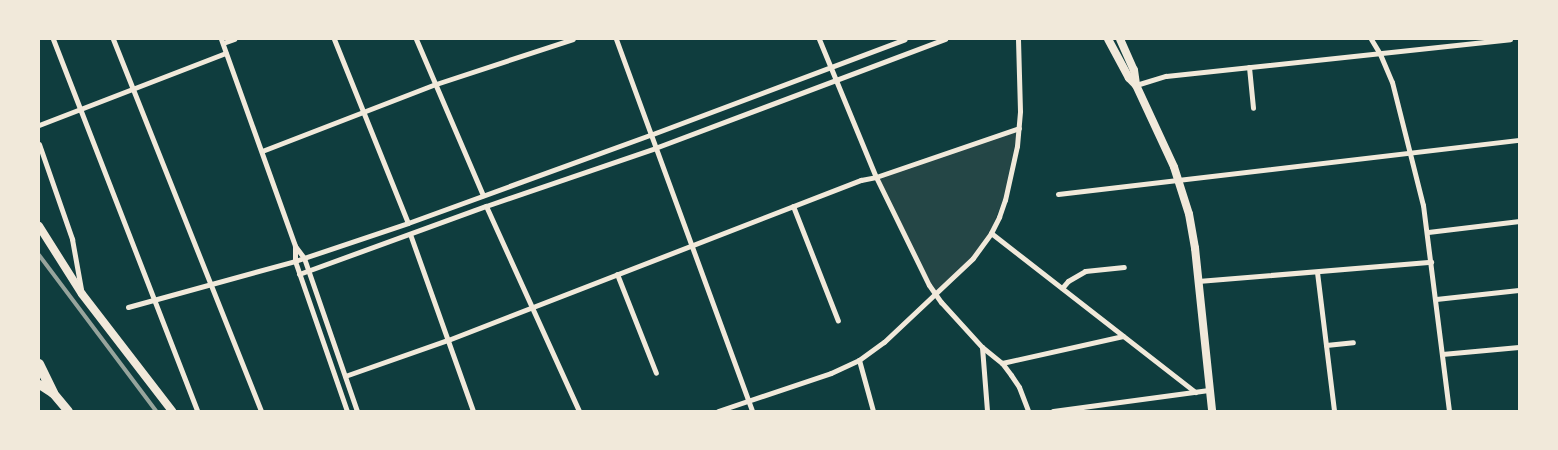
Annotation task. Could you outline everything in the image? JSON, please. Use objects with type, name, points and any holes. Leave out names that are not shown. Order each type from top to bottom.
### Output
[{"type":"main road","points":[[39,364],[52,394]]},
{"type":"main road","points":[[39,384],[52,394],[68,411]]},
{"type":"street","points":[[53,39],[156,299],[198,411]]},
{"type":"street","points":[[113,39],[261,411]]},
{"type":"street","points":[[234,39],[222,41],[294,246],[294,261],[348,411]]},
{"type":"street","points":[[334,39],[408,223]]},
{"type":"street","points":[[416,39],[483,195]]},
{"type":"street","points":[[262,151],[436,84],[573,39]]},
{"type":"street","points":[[616,39],[690,246],[752,411]]},
{"type":"street","points":[[819,39],[876,177],[935,294],[982,347],[1002,363],[1019,387],[1028,411]]},
{"type":"street","points":[[128,307],[304,258],[408,223],[905,39]]},
{"type":"street","points":[[299,274],[486,206],[655,148],[945,39]]},
{"type":"street","points":[[718,411],[831,373],[859,360],[884,342],[973,258],[991,233],[1006,200],[1019,128],[1018,39]]},
{"type":"street","points":[[1108,39],[1129,78],[1136,85]]},
{"type":"street","points":[[1120,39],[1134,70],[1136,85],[1179,181],[1192,231],[1212,411]]},
{"type":"street","points":[[1371,39],[1380,54],[1392,82],[1411,153],[1428,232],[1449,411]]},
{"type":"street","points":[[1136,85],[1166,76],[1508,39]]},
{"type":"street","points":[[39,125],[226,53]]},
{"type":"street","points":[[1249,68],[1253,108]]},
{"type":"street","points":[[345,376],[448,340],[861,180],[876,177],[1019,128]]},
{"type":"street","points":[[1058,194],[1519,140]]},
{"type":"street","points":[[39,144],[72,238],[82,294]]},
{"type":"street","points":[[486,206],[580,411]]},
{"type":"street","points":[[793,206],[838,321]]},
{"type":"street","points":[[1428,232],[1519,221]]},
{"type":"street","points":[[39,226],[82,294],[172,411]]},
{"type":"street","points":[[991,233],[1195,392]]},
{"type":"street","points":[[410,234],[473,411]]},
{"type":"street","points":[[294,246],[304,258],[309,271],[357,411]]},
{"type":"street","points":[[1198,281],[1431,262]]},
{"type":"street","points":[[1062,288],[1068,281],[1085,271],[1124,267]]},
{"type":"street","points":[[1316,272],[1334,411]]},
{"type":"street","points":[[617,274],[656,373]]},
{"type":"street","points":[[1436,299],[1519,290]]},
{"type":"street","points":[[1002,363],[1123,336]]},
{"type":"street","points":[[1326,345],[1353,342]]},
{"type":"street","points":[[982,347],[988,411]]},
{"type":"street","points":[[1442,354],[1519,347]]},
{"type":"street","points":[[859,360],[873,411]]},
{"type":"street","points":[[1054,411],[1209,390]]},
{"type":"street","points":[[1108,404],[1109,411]]},
{"type":"shaded area","points":[[1018,130],[1003,200],[991,230],[972,257],[935,293],[877,177]]},
{"type":"railway","points":[[39,255],[156,411]]}]
